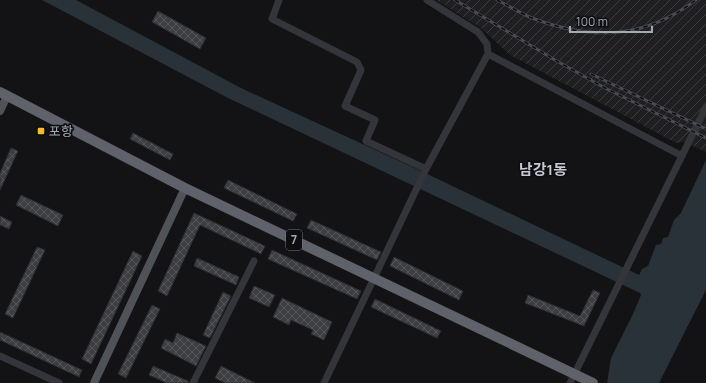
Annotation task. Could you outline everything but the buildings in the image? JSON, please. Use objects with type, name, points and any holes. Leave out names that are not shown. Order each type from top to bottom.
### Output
[{"type":"highway","name":"7","points":[[4,94],[185,188],[374,278],[573,378],[592,382]]},
{"type":"main road","points":[[0,111],[4,94]]},
{"type":"main road","points":[[94,383],[185,188]]},
{"type":"street","points":[[279,0],[272,19],[357,62],[361,70],[345,106],[375,120],[366,141],[426,169]]},
{"type":"street","points":[[324,383],[426,169],[488,54],[486,44],[478,32],[427,0]]},
{"type":"street","points":[[488,54],[682,156]]},
{"type":"street","points":[[573,378],[706,107]]},
{"type":"street","points":[[193,383],[254,261]]},
{"type":"street","points":[[0,356],[59,383]]},
{"type":"shaded area","points":[[42,0],[76,0],[241,88],[421,171],[639,275],[642,269],[648,266],[656,245],[661,244],[663,238],[668,237],[674,220],[681,213],[706,160],[706,290],[659,383],[607,383],[611,358],[633,314],[641,295],[640,293],[228,98]]},
{"type":"shaded area","points":[[436,0],[706,0],[706,152],[684,142],[676,143],[510,55],[481,28]]},
{"type":"railway","points":[[455,0],[605,88],[706,138]]},
{"type":"railway","points":[[497,0],[532,18],[554,25],[597,33],[637,29],[677,13],[696,0]]},
{"type":"railway","points":[[591,74],[706,129]]},
{"type":"place","name":"포항","points":[[41,131]]},
{"type":"district","name":"남강1동","points":[[543,170]]}]
